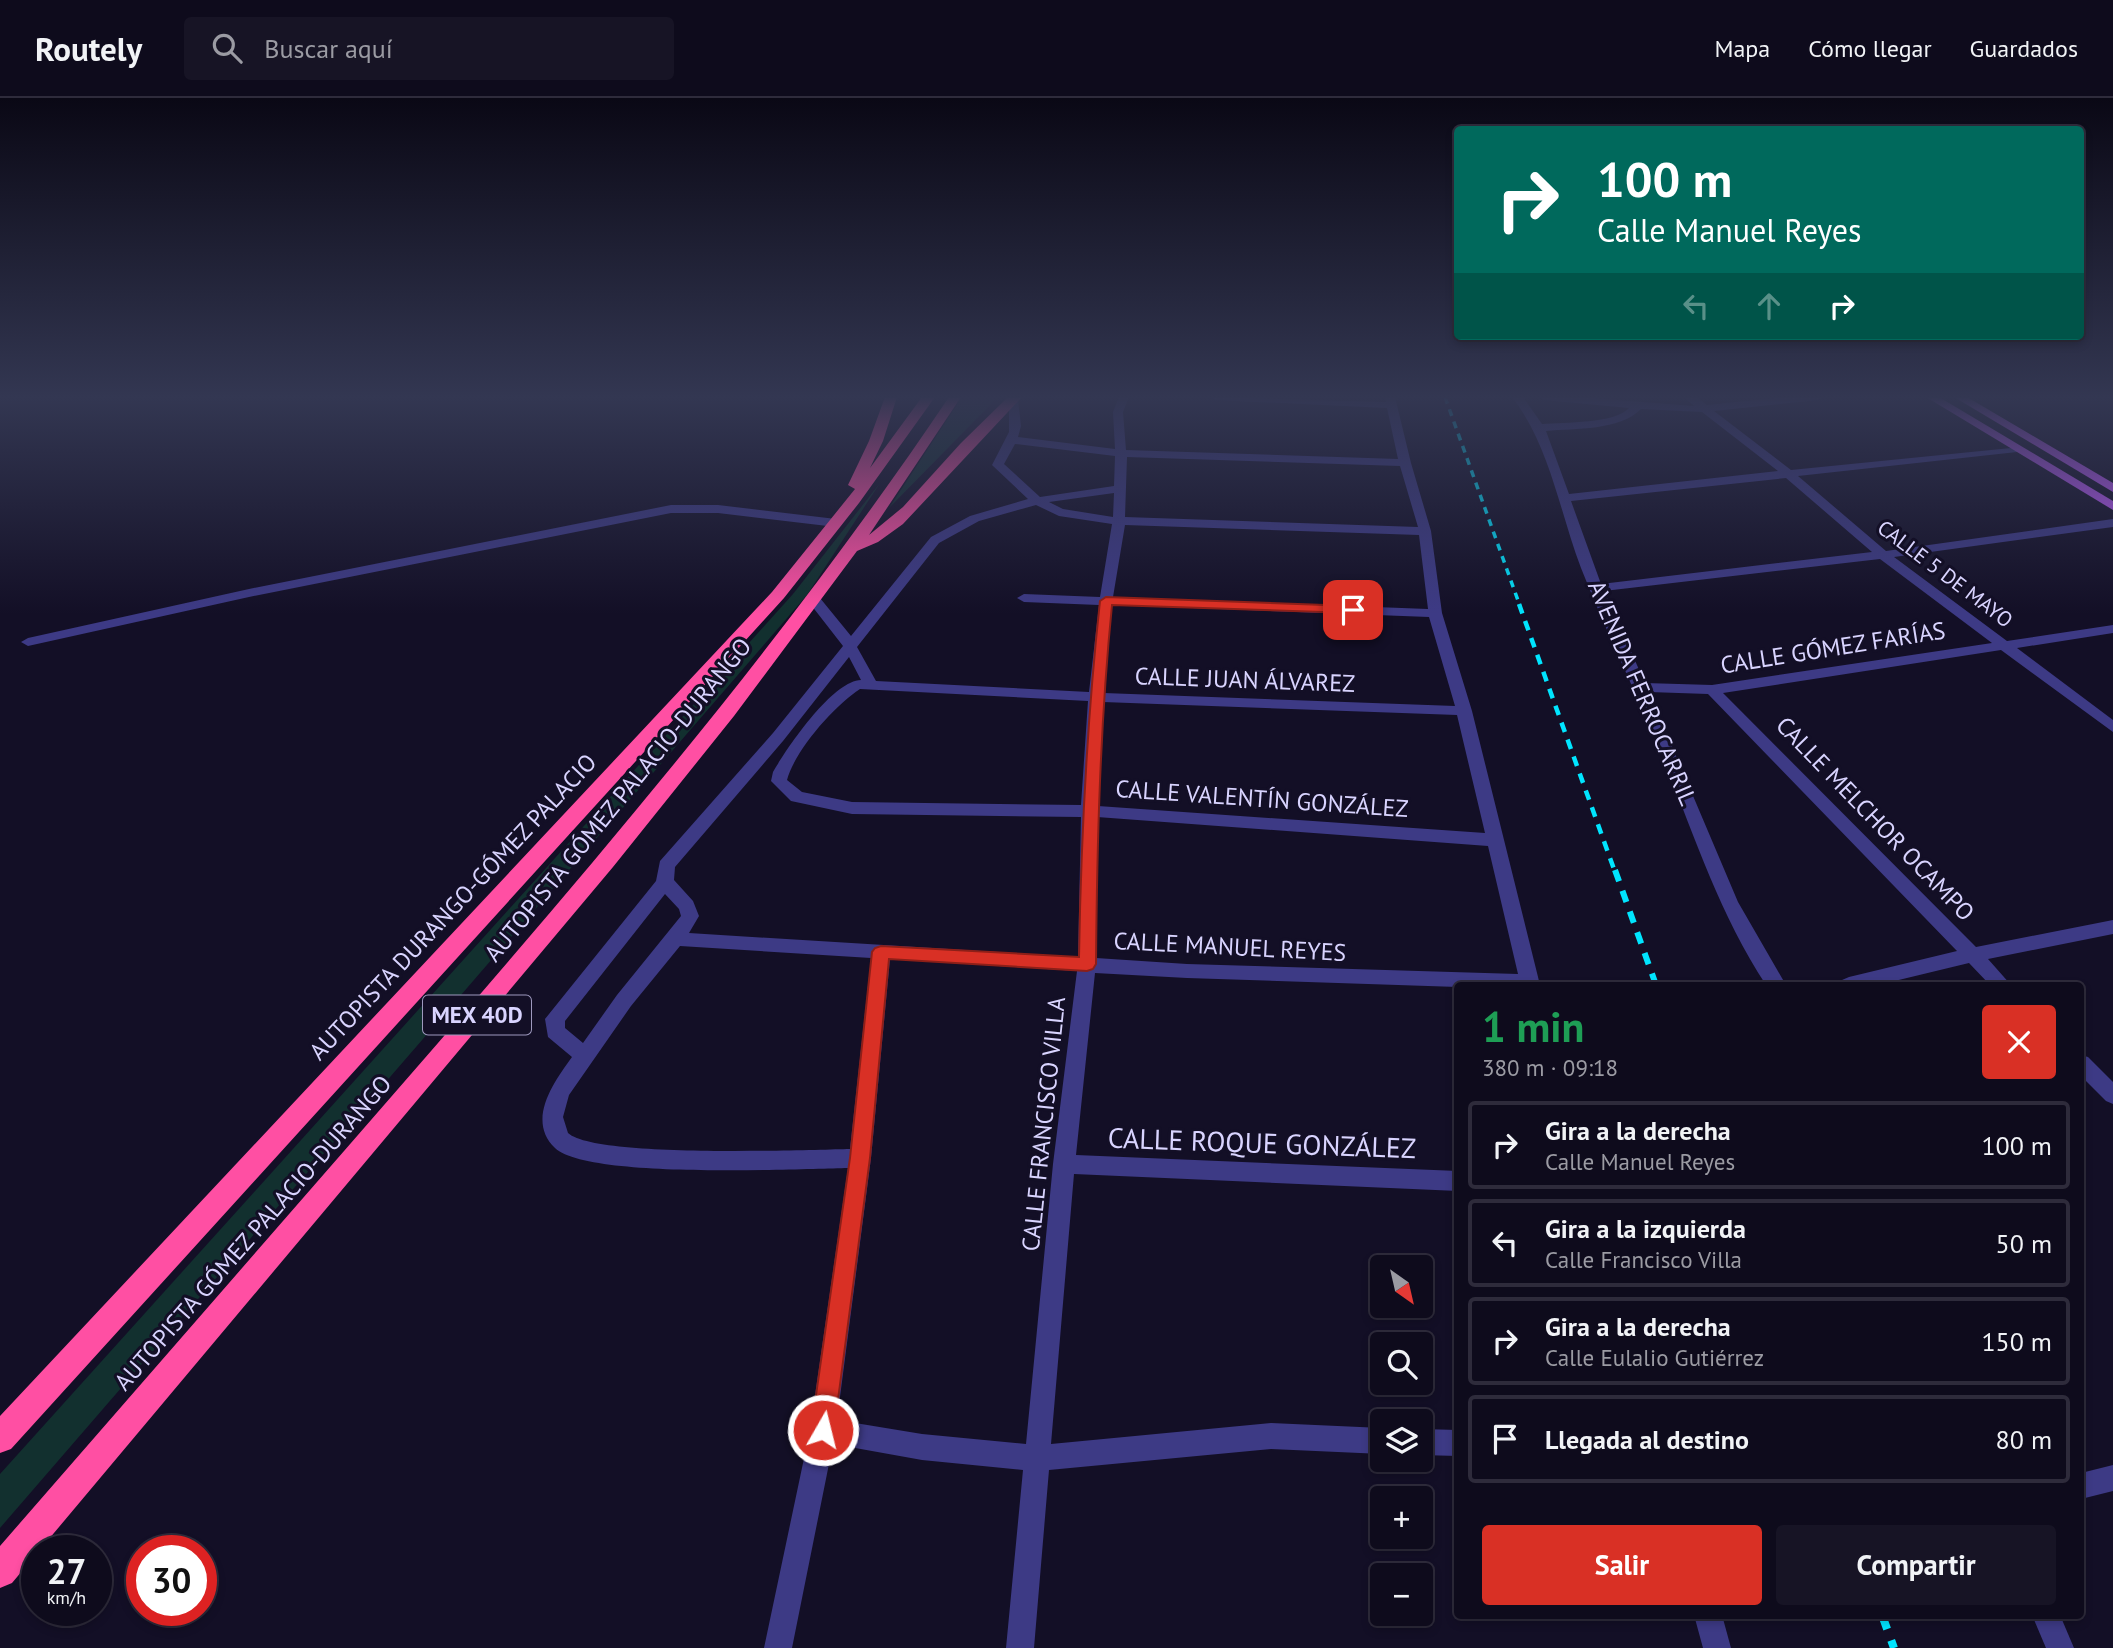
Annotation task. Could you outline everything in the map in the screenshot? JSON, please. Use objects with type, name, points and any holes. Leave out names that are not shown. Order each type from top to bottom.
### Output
[{"type":"highway","points":[[854,500],[855,482],[861,469]]},
{"type":"highway","name":"AUTOPISTA DURANGO-GÓMEZ PALACIO","points":[[0,1438],[778,596],[877,469]]},
{"type":"highway","name":"AUTOPISTA GÓMEZ PALACIO-DURANGO","points":[[0,1571],[550,929],[731,709],[815,601],[907,469]]},
{"type":"highway","points":[[853,549],[879,536],[901,520],[946,469]]},
{"type":"main road","points":[[2051,469],[2113,506]]},
{"type":"main road","points":[[2081,469],[2113,488]]},
{"type":"street","points":[[1003,469],[1037,501],[1068,514],[1119,521],[1425,531]]},
{"type":"street","name":"CALLE FRANCISCO VILLA","points":[[1020,1648],[1064,1164],[1087,964],[1089,811],[1096,697],[1106,601],[1119,521],[1121,469]]},
{"type":"street","points":[[1407,469],[1425,531],[1435,613],[1464,711],[1530,982]]},
{"type":"street","name":"AVENIDA FERROCARRIL","points":[[1554,469],[1577,542],[1642,688],[1722,882],[1761,965],[1774,982]]},
{"type":"street","name":"CALLE 5 DE MAYO","points":[[1783,469],[1883,555],[2113,727]]},
{"type":"street","points":[[1565,498],[1839,469]]},
{"type":"street","points":[[585,1056],[555,1031],[555,1019],[664,882],[664,871],[670,859],[852,648],[934,540],[964,521],[1037,501],[1120,489]]},
{"type":"street","points":[[28,642],[249,593],[671,509],[718,509],[836,523]]},
{"type":"street","points":[[1598,588],[1883,555],[2113,523]]},
{"type":"street","points":[[1024,598],[1435,613]]},
{"type":"street","points":[[780,780],[841,695],[864,684],[852,648],[815,601]]},
{"type":"street","name":"CALLE GÓMEZ FARÍAS","points":[[1642,688],[1712,690],[2113,629]]},
{"type":"street","name":"CALLE JUAN ÁLVAREZ","points":[[864,684],[1096,697],[1464,711]]},
{"type":"street","name":"CALLE MELCHOR OCAMPO","points":[[1712,690],[1999,982]]},
{"type":"street","name":"CALLE VALENTÍN GONZÁLEZ","points":[[754,763],[780,780],[797,797],[852,808],[1089,811],[1494,840]]},
{"type":"street","points":[[664,882],[687,906],[690,916],[677,939],[637,984],[556,1100],[554,1126],[565,1144],[580,1151],[604,1155],[702,1159],[860,1158]]},
{"type":"street","points":[[1861,982],[1972,955],[2113,927]]},
{"type":"street","name":"CALLE MANUEL REYES","points":[[677,939],[1087,964],[1465,982]]},
{"type":"street","points":[[778,1648],[823,1430],[860,1158],[881,952]]},
{"type":"street","points":[[2084,1066],[2113,1095]]},
{"type":"street","name":"CALLE ROQUE GONZÁLEZ","points":[[1064,1164],[1454,1181]]},
{"type":"street","points":[[823,1430],[922,1447],[1038,1458],[1271,1436],[1370,1440]]},
{"type":"street","points":[[1433,1442],[1454,1443]]},
{"type":"street","points":[[2084,1485],[2113,1478]]},
{"type":"street","points":[[1709,1619],[1717,1648]]},
{"type":"street","points":[[2048,1619],[2060,1648]]},
{"type":"green space","points":[[914,469],[927,469],[889,508]]},
{"type":"green space","points":[[880,483],[807,595],[0,1528],[0,1474],[793,594]]},
{"type":"railway","points":[[1471,469],[1520,606]]},
{"type":"railway","points":[[1519,604],[1615,872]]},
{"type":"railway","points":[[1615,870],[1655,982]]},
{"type":"railway","points":[[1883,1619],[1894,1648]]},
{"type":"route","points":[[823,1430],[860,1158],[881,952],[1087,964],[1089,811],[1096,697],[1106,601],[1353,610]]}]
